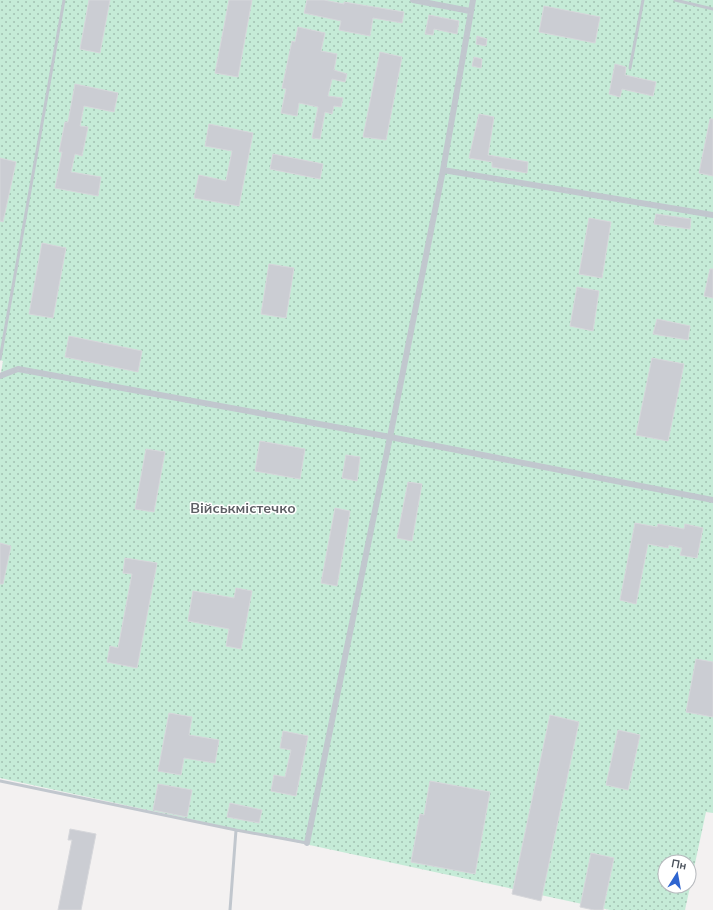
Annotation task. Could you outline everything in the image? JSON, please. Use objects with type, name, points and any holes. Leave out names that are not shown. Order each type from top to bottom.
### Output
[{"type":"street","points":[[413,0],[470,12]]},
{"type":"street","points":[[307,843],[443,170],[473,0]]},
{"type":"street","points":[[443,170],[713,215]]},
{"type":"street","points":[[0,376],[18,369],[390,437],[713,500]]},
{"type":"lane","points":[[0,359],[64,0]]},
{"type":"lane","points":[[630,68],[643,0]]},
{"type":"lane","points":[[675,0],[713,9]]},
{"type":"lane","points":[[0,781],[236,830],[307,843]]},
{"type":"lane","points":[[230,910],[236,830]]},
{"type":"green space","points":[[0,0],[713,0],[713,813],[706,812],[697,854],[657,854],[657,894],[688,894],[685,910],[610,910],[0,778],[0,378],[3,361],[0,360]]},
{"type":"building","points":[[89,0],[110,0],[100,53],[80,49]]},
{"type":"building","points":[[229,0],[252,0],[238,77],[215,73]]},
{"type":"building","points":[[307,0],[324,0],[344,4],[344,2],[404,12],[402,23],[373,18],[370,36],[339,30],[341,21],[304,13]]},
{"type":"building","points":[[544,6],[600,17],[595,43],[539,32]]},
{"type":"building","points":[[429,15],[459,21],[457,34],[434,29],[433,35],[425,34]]},
{"type":"building","points":[[298,27],[325,33],[321,51],[337,54],[334,70],[347,74],[345,82],[332,79],[328,96],[343,98],[341,107],[334,106],[332,114],[325,112],[320,139],[312,138],[318,107],[299,103],[297,116],[281,113],[286,89],[282,88],[292,41],[295,42]]},
{"type":"building","points":[[477,36],[487,39],[486,46],[476,44]]},
{"type":"building","points":[[380,52],[402,57],[386,140],[363,137]]},
{"type":"building","points":[[474,57],[482,59],[481,68],[472,66]]},
{"type":"building","points":[[615,64],[626,67],[625,75],[656,82],[653,96],[622,89],[620,97],[609,94]]},
{"type":"building","points":[[75,84],[118,93],[114,112],[84,106],[80,126],[88,127],[82,156],[75,154],[71,172],[101,177],[98,196],[55,188],[62,152],[59,152],[65,122],[68,122]]},
{"type":"building","points":[[479,114],[494,117],[488,155],[528,162],[527,173],[492,167],[492,162],[469,158]]},
{"type":"building","points":[[710,119],[713,119],[713,176],[699,173]]},
{"type":"building","points":[[209,124],[253,133],[239,206],[194,198],[199,175],[226,181],[232,151],[205,146]]},
{"type":"building","points":[[273,154],[323,164],[320,179],[270,169]]},
{"type":"building","points":[[0,158],[16,162],[3,222],[0,221]]},
{"type":"building","points":[[656,214],[691,219],[690,229],[654,224]]},
{"type":"building","points":[[589,218],[611,222],[602,278],[579,274]]},
{"type":"building","points":[[42,243],[66,248],[53,318],[29,314]]},
{"type":"building","points":[[269,264],[294,268],[286,318],[261,314]]},
{"type":"building","points":[[710,269],[713,269],[713,298],[704,296]]},
{"type":"building","points":[[577,287],[599,291],[593,331],[570,326]]},
{"type":"building","points":[[657,319],[690,326],[688,340],[653,334]]},
{"type":"building","points":[[69,336],[142,351],[138,372],[65,357]]},
{"type":"building","points":[[652,358],[684,364],[668,441],[636,435]]},
{"type":"building","points":[[260,441],[305,449],[300,479],[255,471]]},
{"type":"building","points":[[146,449],[165,452],[154,512],[135,509]]},
{"type":"building","points":[[346,455],[360,457],[357,481],[342,478]]},
{"type":"building","points":[[408,482],[422,484],[412,541],[397,538]]},
{"type":"building","points":[[335,508],[350,511],[337,586],[321,583]]},
{"type":"building","points":[[635,523],[657,527],[658,524],[684,529],[685,524],[703,528],[697,558],[680,555],[682,548],[669,545],[668,548],[648,544],[636,604],[620,600]]},
{"type":"building","points":[[0,543],[11,546],[3,584],[0,584]]},
{"type":"building","points":[[125,558],[157,563],[137,668],[107,662],[110,646],[118,648],[132,574],[123,573]]},
{"type":"building","points":[[236,588],[252,591],[241,649],[226,646],[229,629],[188,621],[193,591],[234,598]]},
{"type":"building","points":[[696,659],[713,662],[713,717],[686,712]]},
{"type":"building","points":[[169,713],[192,717],[189,735],[219,740],[215,763],[184,758],[181,775],[158,771]]},
{"type":"building","points":[[550,715],[579,722],[541,901],[512,894]]},
{"type":"building","points":[[618,730],[640,735],[628,790],[606,785]]},
{"type":"building","points":[[283,731],[308,736],[296,796],[271,791],[274,775],[285,777],[291,750],[280,748]]},
{"type":"building","points":[[430,781],[490,792],[475,874],[411,862],[420,814],[424,815]]},
{"type":"building","points":[[158,784],[192,790],[187,817],[153,810]]},
{"type":"building","points":[[230,803],[262,810],[259,823],[227,817]]},
{"type":"building","points":[[70,829],[96,834],[81,910],[58,910],[72,840],[68,840]]},
{"type":"building","points":[[591,853],[614,858],[603,910],[580,907]]},
{"type":"district","name":"Військмістечко","points":[[243,508]]}]
